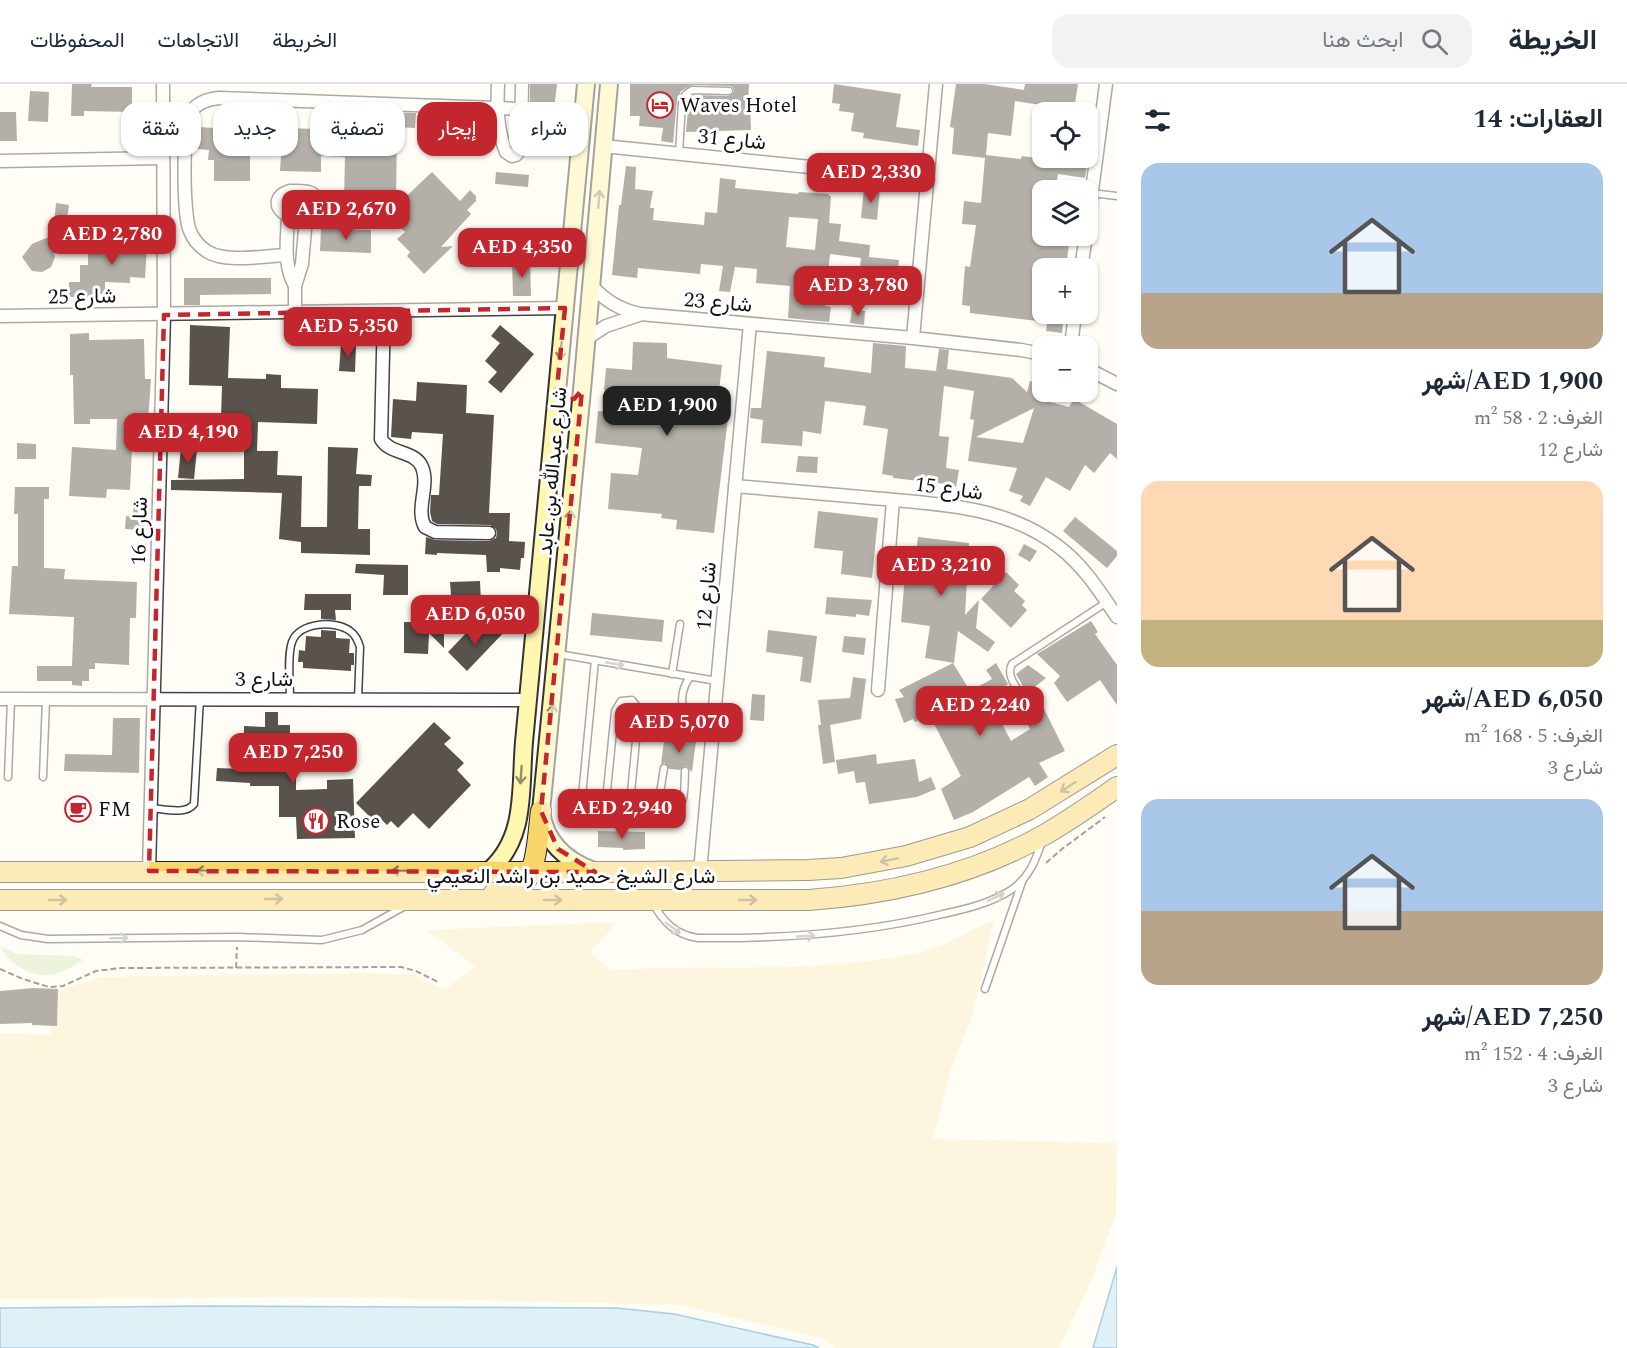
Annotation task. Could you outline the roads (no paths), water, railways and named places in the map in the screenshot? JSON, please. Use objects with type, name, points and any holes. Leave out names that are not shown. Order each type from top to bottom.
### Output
[{"type":"main road","name":"شارع عبدالله بن عابد","points":[[489,872],[506,853],[516,831],[586,84]]},
{"type":"main road","name":"شارع عبدالله بن عابد","points":[[595,872],[581,867],[558,849],[543,824],[542,811],[609,84]]},
{"type":"main road","points":[[573,227],[582,220],[593,224],[596,228]]},
{"type":"main road","points":[[557,388],[562,397],[566,399],[576,398],[582,390]]},
{"type":"main road","points":[[524,742],[525,748],[535,755],[546,752],[549,746]]},
{"type":"main road","name":"شارع الشيخ حميد بن راشد النعيمي","points":[[0,872],[595,872],[841,868],[927,851],[970,837],[1058,793],[1117,755]]},
{"type":"main road","name":"شارع الشيخ حميد بن راشد النعيمي","points":[[0,900],[809,900],[879,893],[936,880],[981,865],[1045,835],[1117,787]]},
{"type":"main road","points":[[471,900],[517,888],[523,884],[531,872],[542,811]]},
{"type":"street","name":"شارع 16","points":[[149,871],[164,315],[163,84]]},
{"type":"street","points":[[498,84],[497,107],[504,149],[509,155]]},
{"type":"street","points":[[522,84],[522,102]]},
{"type":"street","points":[[913,338],[936,84]]},
{"type":"street","points":[[1093,180],[1106,84]]},
{"type":"street","points":[[286,255],[222,257],[208,252],[189,231],[185,202],[186,128],[191,112],[203,101],[219,98],[417,104]]},
{"type":"street","points":[[497,107],[509,108]]},
{"type":"street","name":"شارع 31","points":[[603,146],[928,179]]},
{"type":"street","points":[[0,161],[163,158]]},
{"type":"street","points":[[290,191],[309,191],[318,197],[316,213],[306,218],[288,217],[280,211],[278,206],[281,196],[290,191]]},
{"type":"street","points":[[288,217],[286,255],[289,272],[295,286]]},
{"type":"street","points":[[295,312],[295,286],[303,264],[306,218]]},
{"type":"street","name":"شارع 23","points":[[591,285],[599,294],[618,307],[640,314],[913,338],[1032,352]]},
{"type":"street","points":[[164,315],[565,308]]},
{"type":"street","points":[[384,311],[381,440],[388,448],[412,457],[421,465],[423,476],[421,516],[425,527],[435,532],[489,533]]},
{"type":"street","name":"شارع 23","points":[[586,339],[617,321],[640,314]]},
{"type":"street","name":"شارع 25","points":[[0,316],[164,315]]},
{"type":"street","name":"شارع 12","points":[[700,871],[750,324]]},
{"type":"street","points":[[1098,374],[1117,384]]},
{"type":"street","name":"شارع 15","points":[[735,486],[893,500],[974,509],[997,514],[1019,522],[1060,547],[1078,563],[1117,617]]},
{"type":"street","points":[[878,690],[893,500]]},
{"type":"street","name":"شارع 3","points":[[5,699],[528,700]]},
{"type":"lane","points":[[679,153],[682,103],[685,95],[693,90],[729,91]]},
{"type":"lane","points":[[1098,194],[1117,196]]},
{"type":"lane","points":[[1026,700],[1010,676],[1012,664],[1107,602]]},
{"type":"lane","points":[[672,674],[680,624]]},
{"type":"lane","points":[[290,699],[292,642],[301,630],[307,627],[325,626],[343,627],[358,641],[360,647],[358,699]]},
{"type":"lane","points":[[558,654],[717,681]]},
{"type":"lane","points":[[595,660],[582,796],[585,809],[598,815],[635,812],[671,814],[680,809],[682,804],[685,771]]},
{"type":"lane","points":[[688,740],[682,708],[682,691],[690,677]]},
{"type":"lane","points":[[150,808],[184,810],[190,809],[194,804],[200,698]]},
{"type":"lane","points":[[5,699],[8,777]]},
{"type":"lane","points":[[43,777],[46,699]]},
{"type":"lane","points":[[598,815],[606,800],[615,711],[621,701],[626,700],[637,704],[639,709],[631,793],[635,812]]},
{"type":"lane","points":[[667,737],[670,724],[682,708]]},
{"type":"lane","points":[[651,812],[660,794],[664,768]]},
{"type":"lane","points":[[985,989],[1023,881],[1031,870],[1045,835]]},
{"type":"lane","points":[[651,900],[668,925],[690,937],[706,939],[811,936],[882,927],[952,912],[1000,896],[1023,881]]},
{"type":"lane","points":[[0,926],[21,935],[48,939],[237,937],[322,940],[362,930],[416,900]]},
{"type":"water","points":[[1117,1267],[1117,1348],[1093,1348]]},
{"type":"water","points":[[209,1306],[617,1308],[674,1314],[819,1348],[0,1348],[0,1308]]},
{"type":"place","name":"Waves Hotel","points":[[660,105]]},
{"type":"place","name":"FM","points":[[78,809]]},
{"type":"place","name":"Rose","points":[[316,821]]}]
